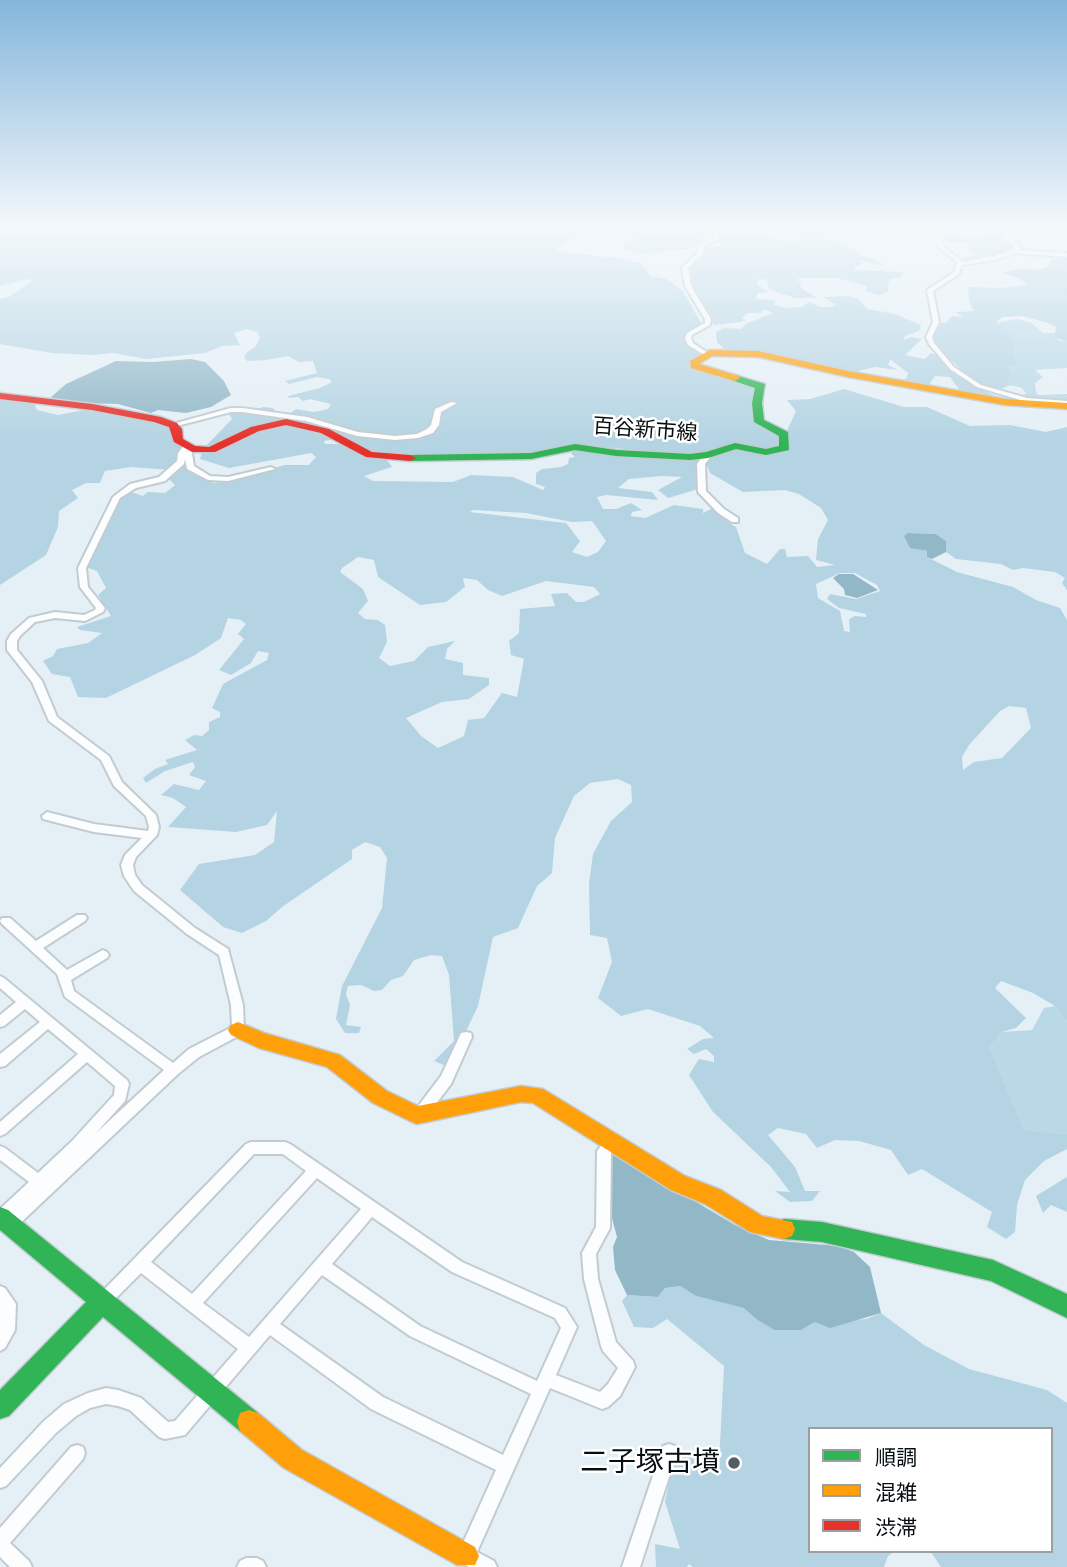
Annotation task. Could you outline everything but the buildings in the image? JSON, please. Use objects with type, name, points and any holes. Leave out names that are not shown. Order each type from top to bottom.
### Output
[{"type":"main road","points":[[706,354],[758,354],[848,374],[1005,402],[1067,404]]},
{"type":"main road","name":"百谷新市線","points":[[187,447],[211,450],[254,429],[286,422],[325,431],[380,458],[531,456],[575,447],[638,455],[708,455],[735,446],[766,452],[785,448],[783,434],[759,422],[757,404],[761,386],[695,366],[694,363],[706,354]]},
{"type":"main road","points":[[0,396],[92,407],[157,419],[173,425],[177,429],[178,440],[187,447]]},
{"type":"main road","points":[[238,1030],[259,1040],[333,1061],[380,1097],[401,1110],[419,1115],[521,1094],[536,1095],[678,1183],[713,1197],[758,1225],[799,1232],[822,1232],[993,1271],[1054,1298],[1067,1307]]},
{"type":"main road","points":[[3,1220],[293,1458],[466,1556]]},
{"type":"main road","points":[[0,1407],[101,1303]]},
{"type":"street","points":[[695,297],[708,319],[708,324],[689,334],[688,338],[690,344],[706,354]]},
{"type":"street","points":[[931,297],[936,321],[928,340],[952,368],[979,386],[1027,400],[1067,404]]},
{"type":"street","points":[[173,425],[231,410],[242,410],[307,419],[356,433],[395,438],[418,436],[430,431],[439,411],[453,403]]},
{"type":"street","points":[[187,447],[190,467],[208,478],[228,478],[271,469]]},
{"type":"street","points":[[3,1220],[194,1053],[238,1030],[237,1005],[224,952],[191,931],[138,888],[130,876],[127,864],[131,855],[152,835],[154,827],[151,815],[118,784],[105,758],[53,719],[37,681],[12,650],[12,641],[23,627],[42,617],[55,615],[85,618],[99,612],[101,608],[84,587],[82,568],[117,497],[133,486],[162,479],[181,462],[182,453],[187,447]]},
{"type":"street","points":[[708,455],[701,464],[702,492],[734,520]]},
{"type":"street","points":[[47,816],[94,828],[152,835]]},
{"type":"street","points":[[35,947],[81,918]]},
{"type":"street","points":[[6,921],[62,972],[69,994],[173,1070]]},
{"type":"street","points":[[64,978],[103,955]]},
{"type":"street","points":[[0,981],[122,1084],[120,1097],[3,1220]]},
{"type":"street","points":[[0,1022],[25,1002]]},
{"type":"street","points":[[0,1062],[48,1022]]},
{"type":"street","points":[[419,1115],[446,1080],[466,1037]]},
{"type":"street","points":[[0,1130],[87,1054]]},
{"type":"street","points":[[322,1266],[415,1331],[544,1385],[602,1401],[614,1390],[627,1367],[609,1346],[592,1279],[589,1253],[603,1228],[604,1151],[611,1143]]},
{"type":"street","points":[[101,1303],[251,1148],[285,1148],[457,1267],[560,1313],[569,1327],[466,1556],[488,1567]]},
{"type":"street","points":[[0,1152],[39,1182]]},
{"type":"street","points":[[192,1304],[316,1170]]},
{"type":"street","points":[[0,1480],[70,1409],[88,1401],[106,1396],[135,1405],[165,1431],[178,1429],[370,1209]]},
{"type":"street","points":[[140,1263],[250,1348]]},
{"type":"street","points":[[0,1293],[8,1304],[7,1330],[0,1343]]},
{"type":"street","points":[[270,1326],[377,1403],[507,1465]]},
{"type":"street","points":[[631,1567],[669,1452]]},
{"type":"street","points":[[23,1567],[0,1543],[77,1453]]},
{"type":"street","points":[[246,1567],[257,1567]]},
{"type":"shaded area","points":[[686,297],[701,323],[695,327],[686,343],[688,347],[704,352],[690,363],[695,368],[760,386],[757,421],[761,427],[782,435],[783,447],[775,450],[734,444],[693,455],[580,445],[549,449],[531,455],[392,456],[372,453],[345,436],[336,435],[337,439],[324,441],[325,444],[353,446],[387,460],[392,467],[364,476],[373,481],[453,482],[471,475],[513,477],[543,490],[545,487],[536,484],[536,473],[542,469],[568,464],[569,458],[575,457],[571,453],[574,451],[705,456],[699,460],[697,468],[703,483],[695,490],[668,498],[658,490],[682,477],[661,476],[629,479],[618,488],[652,492],[658,500],[606,495],[597,497],[603,509],[616,509],[631,503],[642,510],[632,512],[631,516],[645,518],[674,505],[703,509],[703,513],[713,508],[726,512],[726,521],[736,527],[745,553],[767,564],[780,549],[785,549],[787,557],[808,556],[817,567],[835,565],[816,560],[818,539],[828,520],[821,508],[799,494],[785,490],[743,492],[710,473],[705,460],[735,448],[772,453],[788,452],[786,433],[796,411],[787,400],[810,399],[844,389],[904,407],[927,407],[970,426],[1010,425],[1046,432],[1067,427],[1067,590],[1062,583],[1065,578],[1055,572],[1023,568],[1013,570],[1001,564],[956,559],[946,552],[946,541],[936,534],[909,533],[911,548],[927,551],[927,557],[957,572],[1013,587],[1036,600],[1060,608],[1067,620],[1067,1021],[1055,1006],[1033,993],[1001,981],[995,988],[1026,1018],[1016,1028],[1001,1032],[990,1048],[1024,1131],[1067,1134],[1067,1149],[1044,1161],[1025,1180],[1017,1205],[1015,1232],[1006,1239],[987,1227],[992,1212],[922,1169],[908,1175],[891,1150],[859,1141],[835,1140],[817,1148],[806,1134],[778,1128],[768,1135],[795,1167],[805,1191],[820,1191],[812,1201],[790,1202],[775,1191],[790,1192],[771,1167],[713,1112],[689,1075],[699,1059],[714,1062],[714,1056],[706,1049],[694,1054],[687,1049],[703,1039],[714,1038],[700,1026],[648,1009],[621,1016],[598,998],[612,962],[607,938],[590,935],[589,884],[593,854],[611,821],[632,802],[631,785],[618,779],[590,783],[574,796],[555,838],[552,873],[537,886],[518,928],[493,937],[478,1006],[449,1067],[434,1061],[454,1041],[449,975],[442,956],[431,955],[414,960],[403,976],[391,980],[382,990],[374,991],[361,985],[348,986],[346,994],[350,1005],[346,1025],[361,1027],[359,1033],[345,1033],[336,1019],[342,986],[382,908],[387,858],[380,847],[365,842],[352,850],[352,859],[266,921],[242,933],[223,927],[180,890],[199,864],[255,855],[274,842],[277,811],[267,825],[236,832],[168,827],[186,807],[173,798],[161,795],[174,784],[199,790],[206,781],[189,775],[195,767],[193,762],[165,771],[146,783],[143,778],[168,764],[165,760],[197,750],[185,740],[194,735],[202,736],[209,730],[209,722],[220,717],[220,712],[212,708],[223,684],[267,660],[269,653],[258,651],[251,663],[231,675],[219,670],[244,639],[238,634],[246,624],[241,620],[228,618],[221,638],[195,655],[106,698],[78,697],[70,677],[52,674],[43,661],[53,656],[57,649],[88,643],[102,633],[80,630],[77,627],[111,616],[98,595],[106,588],[97,571],[88,568],[85,563],[120,496],[128,491],[143,496],[148,492],[165,493],[175,485],[166,476],[184,453],[192,474],[214,483],[285,465],[309,465],[316,457],[311,453],[229,468],[200,459],[203,449],[232,419],[228,413],[240,408],[255,410],[263,407],[273,408],[276,412],[291,413],[296,409],[314,412],[328,409],[331,404],[310,399],[303,401],[298,397],[288,396],[332,382],[317,377],[289,384],[285,381],[317,373],[313,361],[299,362],[288,356],[247,361],[244,358],[246,353],[256,346],[260,338],[257,332],[247,329],[234,333],[240,345],[223,346],[205,353],[146,359],[113,353],[52,353],[0,344],[0,299]],"holes":[[[470,512],[526,513],[572,522],[592,521],[606,541],[598,552],[587,557],[572,552],[580,541],[566,523]],[[358,557],[374,560],[378,577],[420,605],[446,602],[465,587],[463,578],[477,580],[488,590],[502,596],[546,581],[594,587],[600,594],[584,602],[576,602],[567,593],[551,594],[555,606],[520,609],[519,633],[509,641],[511,655],[524,659],[517,697],[502,693],[484,718],[468,720],[464,736],[438,748],[421,736],[406,718],[442,702],[469,699],[489,685],[489,678],[463,675],[463,663],[445,659],[447,649],[455,641],[428,647],[414,661],[390,666],[379,658],[387,642],[385,625],[378,620],[365,619],[358,613],[368,601],[363,589],[340,572]],[[840,573],[855,573],[877,585],[880,591],[856,599],[830,594],[827,599],[839,608],[866,614],[866,617],[855,616],[849,619],[850,632],[844,631],[840,611],[818,598],[816,584]],[[1009,706],[1026,708],[1031,728],[1002,758],[974,762],[963,770],[962,757],[969,745],[1000,711]]]},
{"type":"shaded area","points":[[698,297],[756,297],[773,300],[776,302],[774,305],[788,308],[801,307],[809,302],[820,307],[830,307],[836,305],[823,297],[852,297],[868,309],[895,314],[921,325],[919,331],[905,336],[903,340],[912,337],[922,339],[905,355],[925,359],[931,353],[938,355],[943,363],[976,388],[996,396],[993,398],[961,392],[950,377],[935,376],[928,386],[897,381],[906,379],[908,373],[890,359],[888,365],[898,370],[875,367],[858,371],[865,375],[805,361],[725,350],[717,342],[716,332],[725,328],[741,329],[746,324],[773,313],[763,309],[761,313],[747,313],[742,318],[746,320],[740,322],[715,325],[710,322]]},
{"type":"shaded area","points":[[969,297],[1067,297],[1067,342],[1054,337],[1056,327],[1048,323],[1022,316],[1002,317],[996,323],[1016,342],[1013,351],[1016,365],[1009,366],[1010,376],[1006,387],[995,391],[977,384],[930,341],[937,323],[946,323],[952,316],[963,317],[956,312],[974,311]]},
{"type":"shaded area","points":[[1017,319],[1032,323],[1043,333],[1055,333],[1055,337],[1060,341],[1067,342],[1067,368],[1035,370],[1043,377],[1035,383],[1038,395],[1067,394],[1067,402],[1021,397],[1026,393],[1022,388],[1011,385],[1006,387],[1010,376],[1009,366],[1014,362],[1013,351],[996,323]]},
{"type":"shaded area","points":[[191,359],[205,362],[224,381],[231,395],[211,407],[186,413],[158,410],[151,413],[118,404],[80,403],[50,398],[66,384],[116,361]]},
{"type":"shaded area","points":[[0,397],[34,403],[37,410],[58,415],[93,408],[165,426],[174,430],[181,450],[179,460],[170,470],[131,467],[105,471],[100,483],[86,483],[72,490],[78,498],[59,511],[58,527],[46,555],[0,585]]},
{"type":"shaded area","points":[[908,533],[936,534],[946,541],[946,552],[932,559],[927,557],[927,551],[910,548],[904,536]]},
{"type":"shaded area","points":[[839,574],[853,574],[878,590],[857,598],[845,595],[844,589],[833,578]]},
{"type":"shaded area","points":[[1055,1006],[1067,1021],[1067,1134],[1024,1132],[990,1048],[1001,1032],[1032,1030],[1044,1008]]},
{"type":"shaded area","points":[[607,1155],[617,1155],[735,1225],[769,1240],[838,1246],[854,1252],[870,1267],[881,1313],[830,1328],[815,1322],[801,1330],[774,1330],[744,1308],[696,1296],[680,1286],[665,1288],[658,1297],[627,1295],[615,1270],[613,1247],[617,1237],[609,1207]]},
{"type":"shaded area","points":[[1067,1177],[1067,1212],[1051,1205],[1043,1213],[1036,1196]]},
{"type":"shaded area","points":[[680,1286],[696,1296],[745,1308],[756,1319],[774,1330],[801,1330],[815,1322],[866,1319],[881,1313],[924,1345],[969,1369],[1047,1390],[1067,1403],[1067,1567],[941,1567],[931,1553],[1053,1553],[1053,1427],[808,1427],[808,1553],[892,1553],[888,1556],[884,1567],[693,1567],[689,1564],[687,1567],[656,1567],[655,1544],[680,1549],[665,1502],[673,1463],[684,1456],[719,1464],[724,1366],[667,1319],[653,1328],[634,1327],[622,1301],[627,1295],[658,1297],[665,1288]]},
{"type":"traffic: fast","points":[[410,458],[531,456],[575,447],[616,453],[690,457],[708,455],[735,446],[766,452],[785,448],[784,434],[759,422],[757,403],[761,386],[735,378]]},
{"type":"traffic: fast","points":[[0,1217],[249,1422]]},
{"type":"traffic: fast","points":[[784,1229],[822,1232],[993,1271],[1054,1298],[1067,1307]]},
{"type":"traffic: fast","points":[[0,1407],[101,1303]]},
{"type":"traffic: slow","points":[[735,378],[695,366],[694,363],[710,353],[758,354],[848,374],[1005,402],[1067,406]]},
{"type":"traffic: slow","points":[[238,1030],[259,1040],[333,1061],[380,1097],[417,1115],[521,1094],[536,1095],[678,1183],[713,1197],[758,1225],[784,1229]]},
{"type":"traffic: slow","points":[[249,1422],[293,1459],[466,1556]]},
{"type":"traffic: jam","points":[[0,396],[92,407],[157,419],[173,425],[177,429],[178,440],[192,449],[211,450],[255,429],[286,422],[325,431],[370,455],[410,458]]},
{"type":"place","name":"二子塚古墳","points":[[734,1463]]}]
